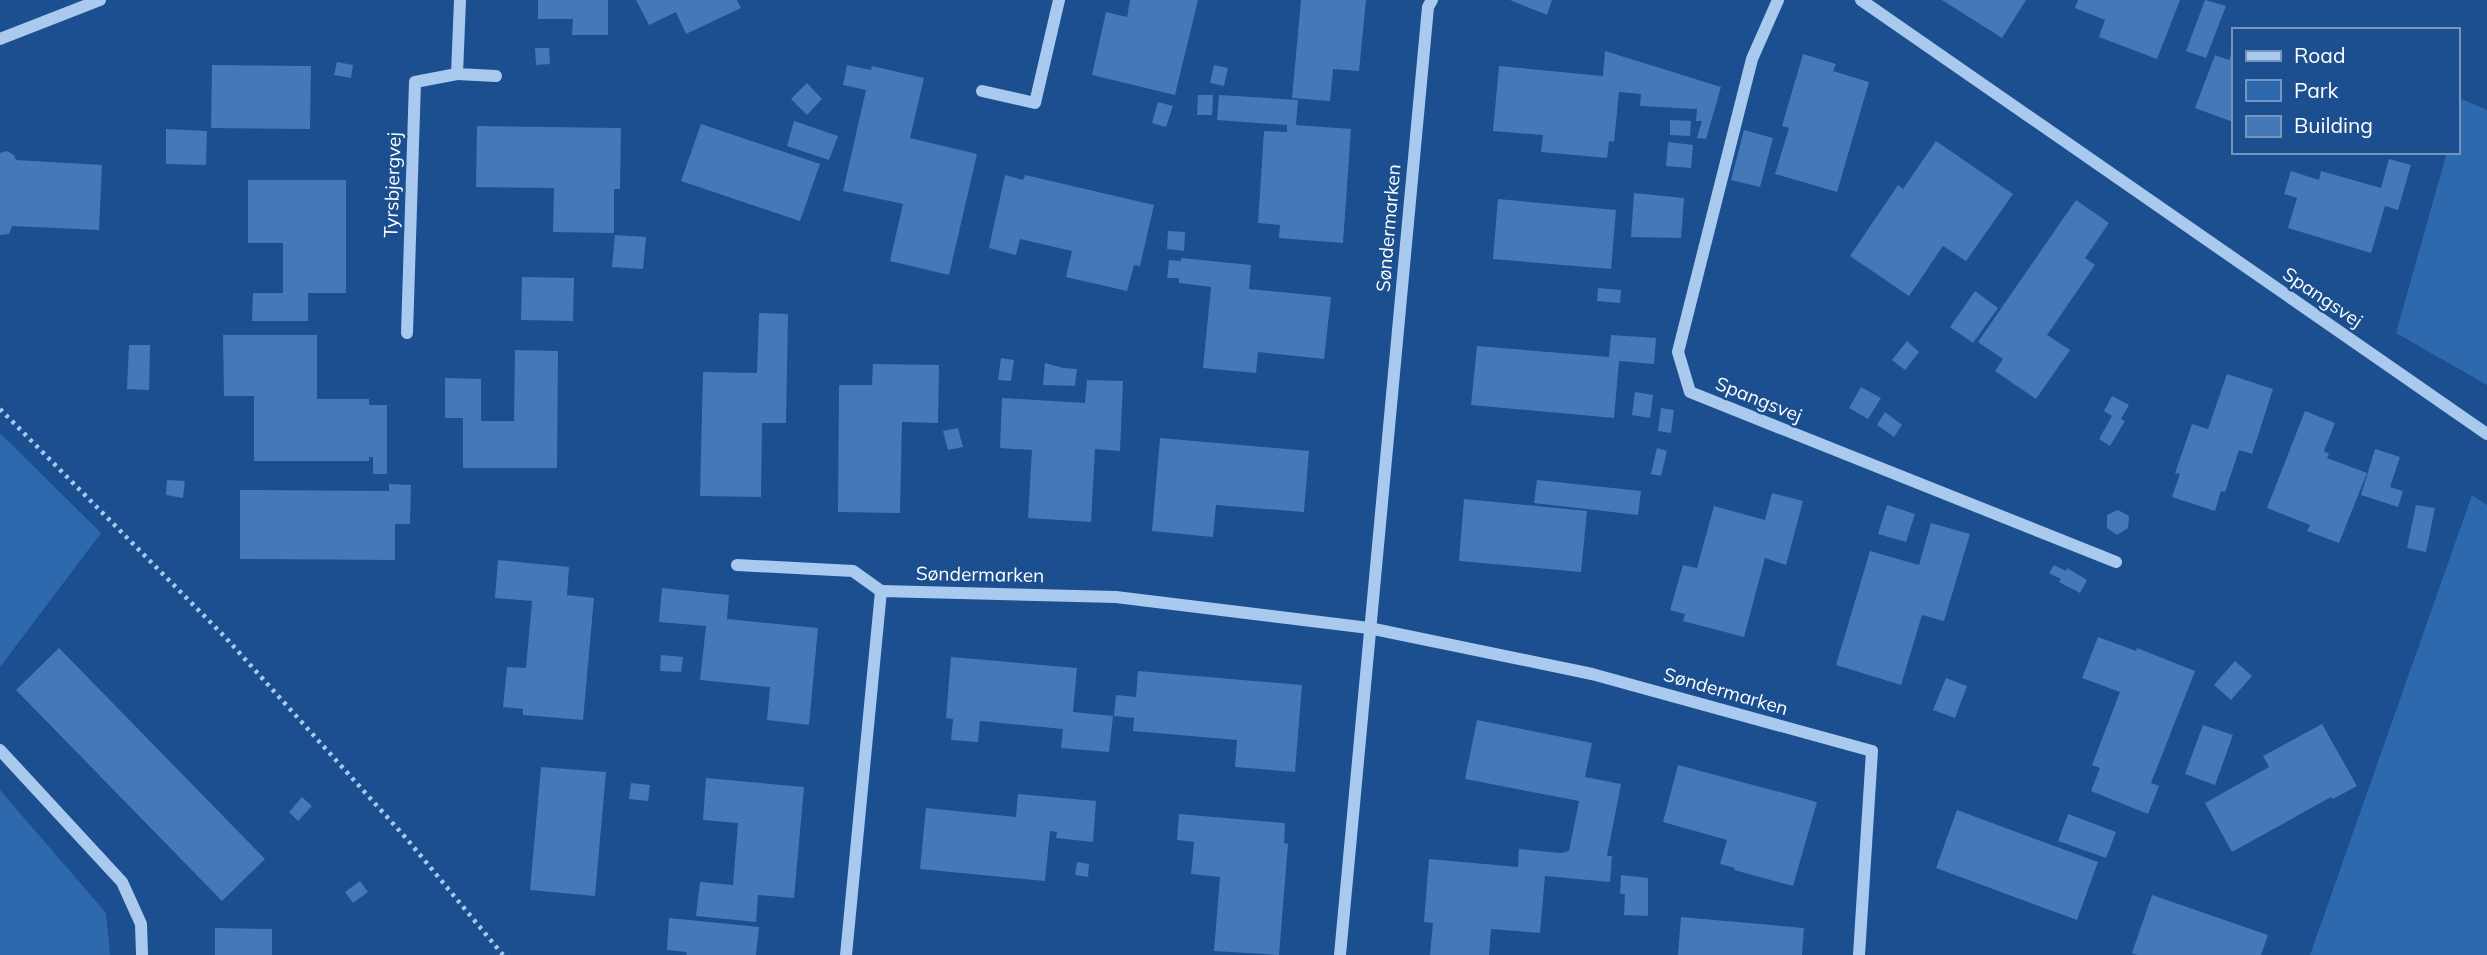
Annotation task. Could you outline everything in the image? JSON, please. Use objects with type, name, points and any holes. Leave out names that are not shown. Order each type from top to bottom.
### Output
[{"type":"street","points":[[0,39],[100,0]]},
{"type":"street","points":[[457,74],[460,0]]},
{"type":"street","points":[[982,91],[1035,103],[1059,0]]},
{"type":"street","name":"Søndermarken","points":[[1340,955],[1428,7],[1432,0]]},
{"type":"street","name":"Spangsvej","points":[[1778,0],[1752,59],[1678,352],[1690,392],[2116,562]]},
{"type":"street","name":"Spangsvej","points":[[1861,0],[2487,434]]},
{"type":"street","name":"Tyrsbjergvej","points":[[407,333],[415,82],[457,74],[496,76]]},
{"type":"street","points":[[737,565],[853,571],[881,591],[846,955]]},
{"type":"street","name":"Søndermarken","points":[[881,591],[1116,597],[1369,628],[1592,674],[1872,751],[1859,955]]},
{"type":"street","points":[[0,750],[122,882],[141,924],[142,955]]},
{"type":"path","points":[[0,409],[226,638],[406,838],[503,955]]},
{"type":"green space","points":[[2462,99],[2487,110],[2487,385],[2396,333],[2446,154],[2459,154],[2459,109]]},
{"type":"green space","points":[[0,433],[101,533],[0,667]]},
{"type":"green space","points":[[2472,495],[2487,505],[2487,955],[2310,955]]},
{"type":"green space","points":[[0,790],[106,913],[110,955],[0,955]]},
{"type":"building","points":[[538,0],[608,0],[608,35],[572,35],[573,19],[538,19]]},
{"type":"building","points":[[636,0],[737,0],[741,8],[686,34],[676,12],[649,25]]},
{"type":"building","points":[[1130,0],[1198,0],[1175,95],[1092,75],[1106,12],[1127,17]]},
{"type":"building","points":[[1301,0],[1366,0],[1359,71],[1333,69],[1330,101],[1292,98]]},
{"type":"building","points":[[1510,0],[1552,0],[1547,15]]},
{"type":"building","points":[[1942,0],[2026,0],[2002,38]]},
{"type":"building","points":[[2078,0],[2180,0],[2157,59],[2099,37],[2105,20],[2075,8]]},
{"type":"building","points":[[2205,0],[2226,6],[2206,58],[2186,51]]},
{"type":"building","points":[[535,48],[549,48],[550,64],[536,65]]},
{"type":"building","points":[[1605,51],[1721,87],[1706,139],[1697,138],[1702,121],[1696,121],[1697,109],[1640,106],[1641,94],[1619,92],[1614,142],[1609,141],[1607,158],[1541,152],[1543,135],[1493,131],[1499,66],[1603,76]]},
{"type":"building","points":[[2232,52],[2232,122],[2195,108],[2215,55],[2229,60]]},
{"type":"building","points":[[1803,54],[1836,64],[1833,71],[1869,82],[1837,192],[1775,174],[1789,128],[1782,126]]},
{"type":"building","points":[[337,62],[353,65],[351,78],[334,75]]},
{"type":"building","points":[[212,65],[311,66],[310,129],[211,128]]},
{"type":"building","points":[[847,65],[871,70],[872,66],[924,78],[910,138],[977,154],[949,275],[890,261],[903,204],[843,191],[866,90],[843,85]]},
{"type":"building","points":[[1214,65],[1228,68],[1224,86],[1210,83]]},
{"type":"building","points":[[807,83],[822,99],[807,115],[791,99]]},
{"type":"building","points":[[1198,95],[1213,95],[1212,115],[1197,115]]},
{"type":"building","points":[[1219,95],[1298,100],[1296,125],[1351,129],[1343,243],[1279,238],[1280,225],[1258,223],[1264,131],[1287,132],[1287,125],[1217,120]]},
{"type":"building","points":[[1158,102],[1173,106],[1166,127],[1152,123]]},
{"type":"building","points":[[1670,120],[1691,121],[1690,136],[1670,135]]},
{"type":"building","points":[[794,121],[838,136],[829,160],[787,146]]},
{"type":"building","points":[[701,124],[820,164],[800,221],[681,181]]},
{"type":"building","points":[[477,126],[621,128],[620,189],[614,189],[614,233],[553,232],[554,188],[476,187]]},
{"type":"building","points":[[166,129],[207,131],[206,165],[166,164]]},
{"type":"building","points":[[1744,130],[1773,138],[1760,187],[1731,180]]},
{"type":"building","points":[[1936,141],[2013,194],[1966,261],[1943,246],[1909,296],[1850,256],[1898,185],[1903,189]]},
{"type":"building","points":[[1668,142],[1693,145],[1691,168],[1666,166]]},
{"type":"building","points":[[7,151],[14,155],[16,160],[102,165],[99,230],[12,226],[9,234],[0,235],[0,153]]},
{"type":"building","points":[[2389,159],[2411,165],[2398,210],[2385,206],[2371,253],[2288,228],[2297,198],[2284,194],[2291,171],[2319,180],[2321,171],[2381,188]]},
{"type":"building","points":[[1005,175],[1023,180],[1025,175],[1154,205],[1140,266],[1134,265],[1127,291],[1066,277],[1072,251],[1020,239],[1016,255],[989,248]]},
{"type":"building","points":[[248,180],[346,180],[346,293],[308,293],[308,321],[252,321],[253,293],[283,293],[283,243],[248,243]]},
{"type":"building","points":[[1634,193],[1684,198],[1681,238],[1631,237]]},
{"type":"building","points":[[1498,199],[1616,210],[1611,269],[1493,259]]},
{"type":"building","points":[[2076,200],[2109,223],[2085,258],[2095,265],[2047,335],[2070,350],[2036,399],[1995,371],[2003,359],[1978,342]]},
{"type":"building","points":[[1168,231],[1185,232],[1184,251],[1167,249]]},
{"type":"building","points":[[615,235],[646,237],[643,269],[612,267]]},
{"type":"building","points":[[1181,258],[1251,265],[1249,289],[1331,297],[1324,359],[1258,352],[1256,373],[1203,368],[1211,287],[1179,283],[1179,278],[1167,278],[1169,260],[1181,261]]},
{"type":"building","points":[[522,277],[574,278],[573,321],[521,320]]},
{"type":"building","points":[[1598,288],[1621,290],[1620,303],[1597,301]]},
{"type":"building","points":[[1975,291],[1998,308],[1973,343],[1950,327]]},
{"type":"building","points":[[759,313],[788,314],[786,423],[762,423],[761,497],[700,496],[703,372],[757,373]]},
{"type":"building","points":[[223,335],[317,335],[317,399],[369,399],[369,405],[387,405],[387,474],[373,474],[373,457],[369,457],[369,461],[254,461],[254,396],[224,396]]},
{"type":"building","points":[[1611,335],[1656,338],[1654,364],[1619,361],[1614,418],[1471,405],[1477,346],[1609,357]]},
{"type":"building","points":[[1907,341],[1919,352],[1905,370],[1892,360]]},
{"type":"building","points":[[129,345],[150,345],[149,390],[127,389]]},
{"type":"building","points":[[515,350],[558,351],[557,468],[463,468],[463,418],[445,418],[445,378],[481,379],[481,421],[514,421]]},
{"type":"building","points":[[1001,358],[1014,360],[1011,381],[998,380]]},
{"type":"building","points":[[1045,363],[1077,369],[1075,386],[1043,385]]},
{"type":"building","points":[[873,364],[939,365],[938,423],[902,422],[900,513],[838,512],[839,385],[872,385]]},
{"type":"building","points":[[2227,374],[2273,389],[2252,454],[2239,450],[2225,492],[2221,491],[2215,511],[2172,497],[2180,474],[2175,473],[2192,424],[2208,429]]},
{"type":"building","points":[[1087,380],[1123,381],[1120,451],[1095,449],[1091,522],[1028,518],[1032,450],[1000,448],[1002,398],[1085,403]]},
{"type":"building","points":[[1861,387],[1881,398],[1868,419],[1849,408]]},
{"type":"building","points":[[1635,392],[1653,395],[1650,418],[1632,415]]},
{"type":"building","points":[[2112,396],[2129,405],[2121,419],[2125,421],[2110,446],[2099,439],[2112,416],[2104,411]]},
{"type":"building","points":[[1661,408],[1674,410],[1671,433],[1658,431]]},
{"type":"building","points":[[2305,411],[2335,423],[2324,451],[2329,454],[2327,458],[2367,473],[2339,543],[2307,531],[2310,525],[2267,508]]},
{"type":"building","points":[[1885,412],[1902,425],[1894,437],[1877,425]]},
{"type":"building","points":[[958,428],[963,447],[948,450],[943,431]]},
{"type":"building","points":[[1160,438],[1309,451],[1304,512],[1216,505],[1213,537],[1152,531]]},
{"type":"building","points":[[1657,448],[1667,451],[1661,476],[1651,474]]},
{"type":"building","points":[[2375,449],[2400,457],[2390,487],[2403,491],[2398,507],[2361,495]]},
{"type":"building","points":[[167,480],[185,481],[183,498],[166,495]]},
{"type":"building","points":[[1537,480],[1641,491],[1638,515],[1534,503]]},
{"type":"building","points":[[389,484],[411,485],[410,524],[395,524],[395,560],[240,559],[240,490],[389,491]]},
{"type":"building","points":[[1772,493],[1803,501],[1786,565],[1765,558],[1744,637],[1683,621],[1685,614],[1670,610],[1683,565],[1697,568],[1714,506],[1765,520]]},
{"type":"building","points":[[1464,499],[1587,511],[1581,572],[1459,561]]},
{"type":"building","points":[[1887,505],[1915,514],[1906,542],[1878,534]]},
{"type":"building","points":[[2416,505],[2435,508],[2426,552],[2407,548]]},
{"type":"building","points":[[2118,510],[2129,516],[2128,528],[2117,535],[2107,528],[2107,515]]},
{"type":"building","points":[[1931,523],[1970,534],[1944,621],[1922,615],[1901,685],[1836,665],[1870,551],[1919,565]]},
{"type":"building","points":[[498,560],[569,567],[567,595],[594,598],[583,720],[523,715],[523,709],[503,707],[507,667],[526,668],[532,601],[495,598]]},
{"type":"building","points":[[2054,565],[2066,571],[2067,568],[2087,580],[2080,593],[2059,582],[2061,579],[2049,573]]},
{"type":"building","points":[[662,588],[729,595],[727,619],[818,628],[809,725],[767,720],[770,687],[700,680],[706,626],[659,622]]},
{"type":"building","points":[[2098,637],[2136,651],[2137,648],[2195,671],[2151,783],[2159,786],[2148,814],[2091,791],[2100,768],[2092,765],[2120,692],[2082,678]]},
{"type":"building","points":[[59,648],[265,859],[222,901],[16,690]]},
{"type":"building","points":[[661,655],[683,657],[681,672],[660,671]]},
{"type":"building","points":[[951,657],[1077,668],[1073,712],[1113,716],[1109,752],[1061,748],[1063,729],[980,721],[978,742],[951,740],[953,719],[946,718]]},
{"type":"building","points":[[2235,661],[2252,676],[2231,700],[2214,685]]},
{"type":"building","points":[[1138,671],[1302,685],[1295,772],[1235,767],[1237,740],[1133,731],[1134,718],[1114,716],[1116,695],[1136,697]]},
{"type":"building","points":[[1946,678],[1967,686],[1955,718],[1933,710]]},
{"type":"building","points":[[1477,720],[1592,743],[1585,777],[1621,784],[1607,856],[1612,856],[1610,882],[1545,876],[1540,933],[1491,929],[1489,955],[1430,955],[1433,923],[1424,922],[1429,859],[1518,867],[1519,849],[1561,853],[1569,851],[1579,801],[1465,779]]},
{"type":"building","points":[[2322,724],[2357,786],[2333,799],[2331,797],[2232,852],[2205,803],[2269,767],[2263,756]]},
{"type":"building","points":[[2203,725],[2233,735],[2215,785],[2185,774]]},
{"type":"building","points":[[1678,765],[1817,802],[1793,886],[1720,864],[1727,840],[1663,822]]},
{"type":"building","points":[[541,767],[606,772],[595,896],[530,890]]},
{"type":"building","points":[[706,778],[804,787],[794,898],[758,895],[756,922],[696,916],[700,882],[733,885],[738,823],[703,820]]},
{"type":"building","points":[[631,783],[650,785],[648,801],[629,799]]},
{"type":"building","points":[[1018,794],[1096,801],[1093,842],[1056,838],[1057,832],[1050,831],[1045,881],[920,869],[926,808],[1016,817]]},
{"type":"building","points":[[302,797],[312,806],[298,821],[289,812]]},
{"type":"building","points":[[1957,810],[2098,862],[2077,920],[1936,868]]},
{"type":"building","points":[[1179,814],[1285,823],[1284,843],[1288,844],[1279,955],[1214,951],[1220,877],[1191,874],[1194,842],[1177,840]]},
{"type":"building","points":[[2068,814],[2116,832],[2106,858],[2058,841]]},
{"type":"building","points":[[1077,862],[1089,864],[1088,877],[1075,875]]},
{"type":"building","points":[[1621,875],[1648,878],[1648,916],[1624,915],[1625,894],[1620,894]]},
{"type":"building","points":[[360,881],[368,892],[353,903],[345,892]]},
{"type":"building","points":[[2152,895],[2268,935],[2261,955],[2132,953]]},
{"type":"building","points":[[1681,917],[1804,928],[1802,955],[1678,955]]},
{"type":"building","points":[[669,918],[759,927],[756,955],[687,955],[686,952],[667,950]]},
{"type":"building","points":[[215,928],[272,929],[272,955],[215,955]]}]
